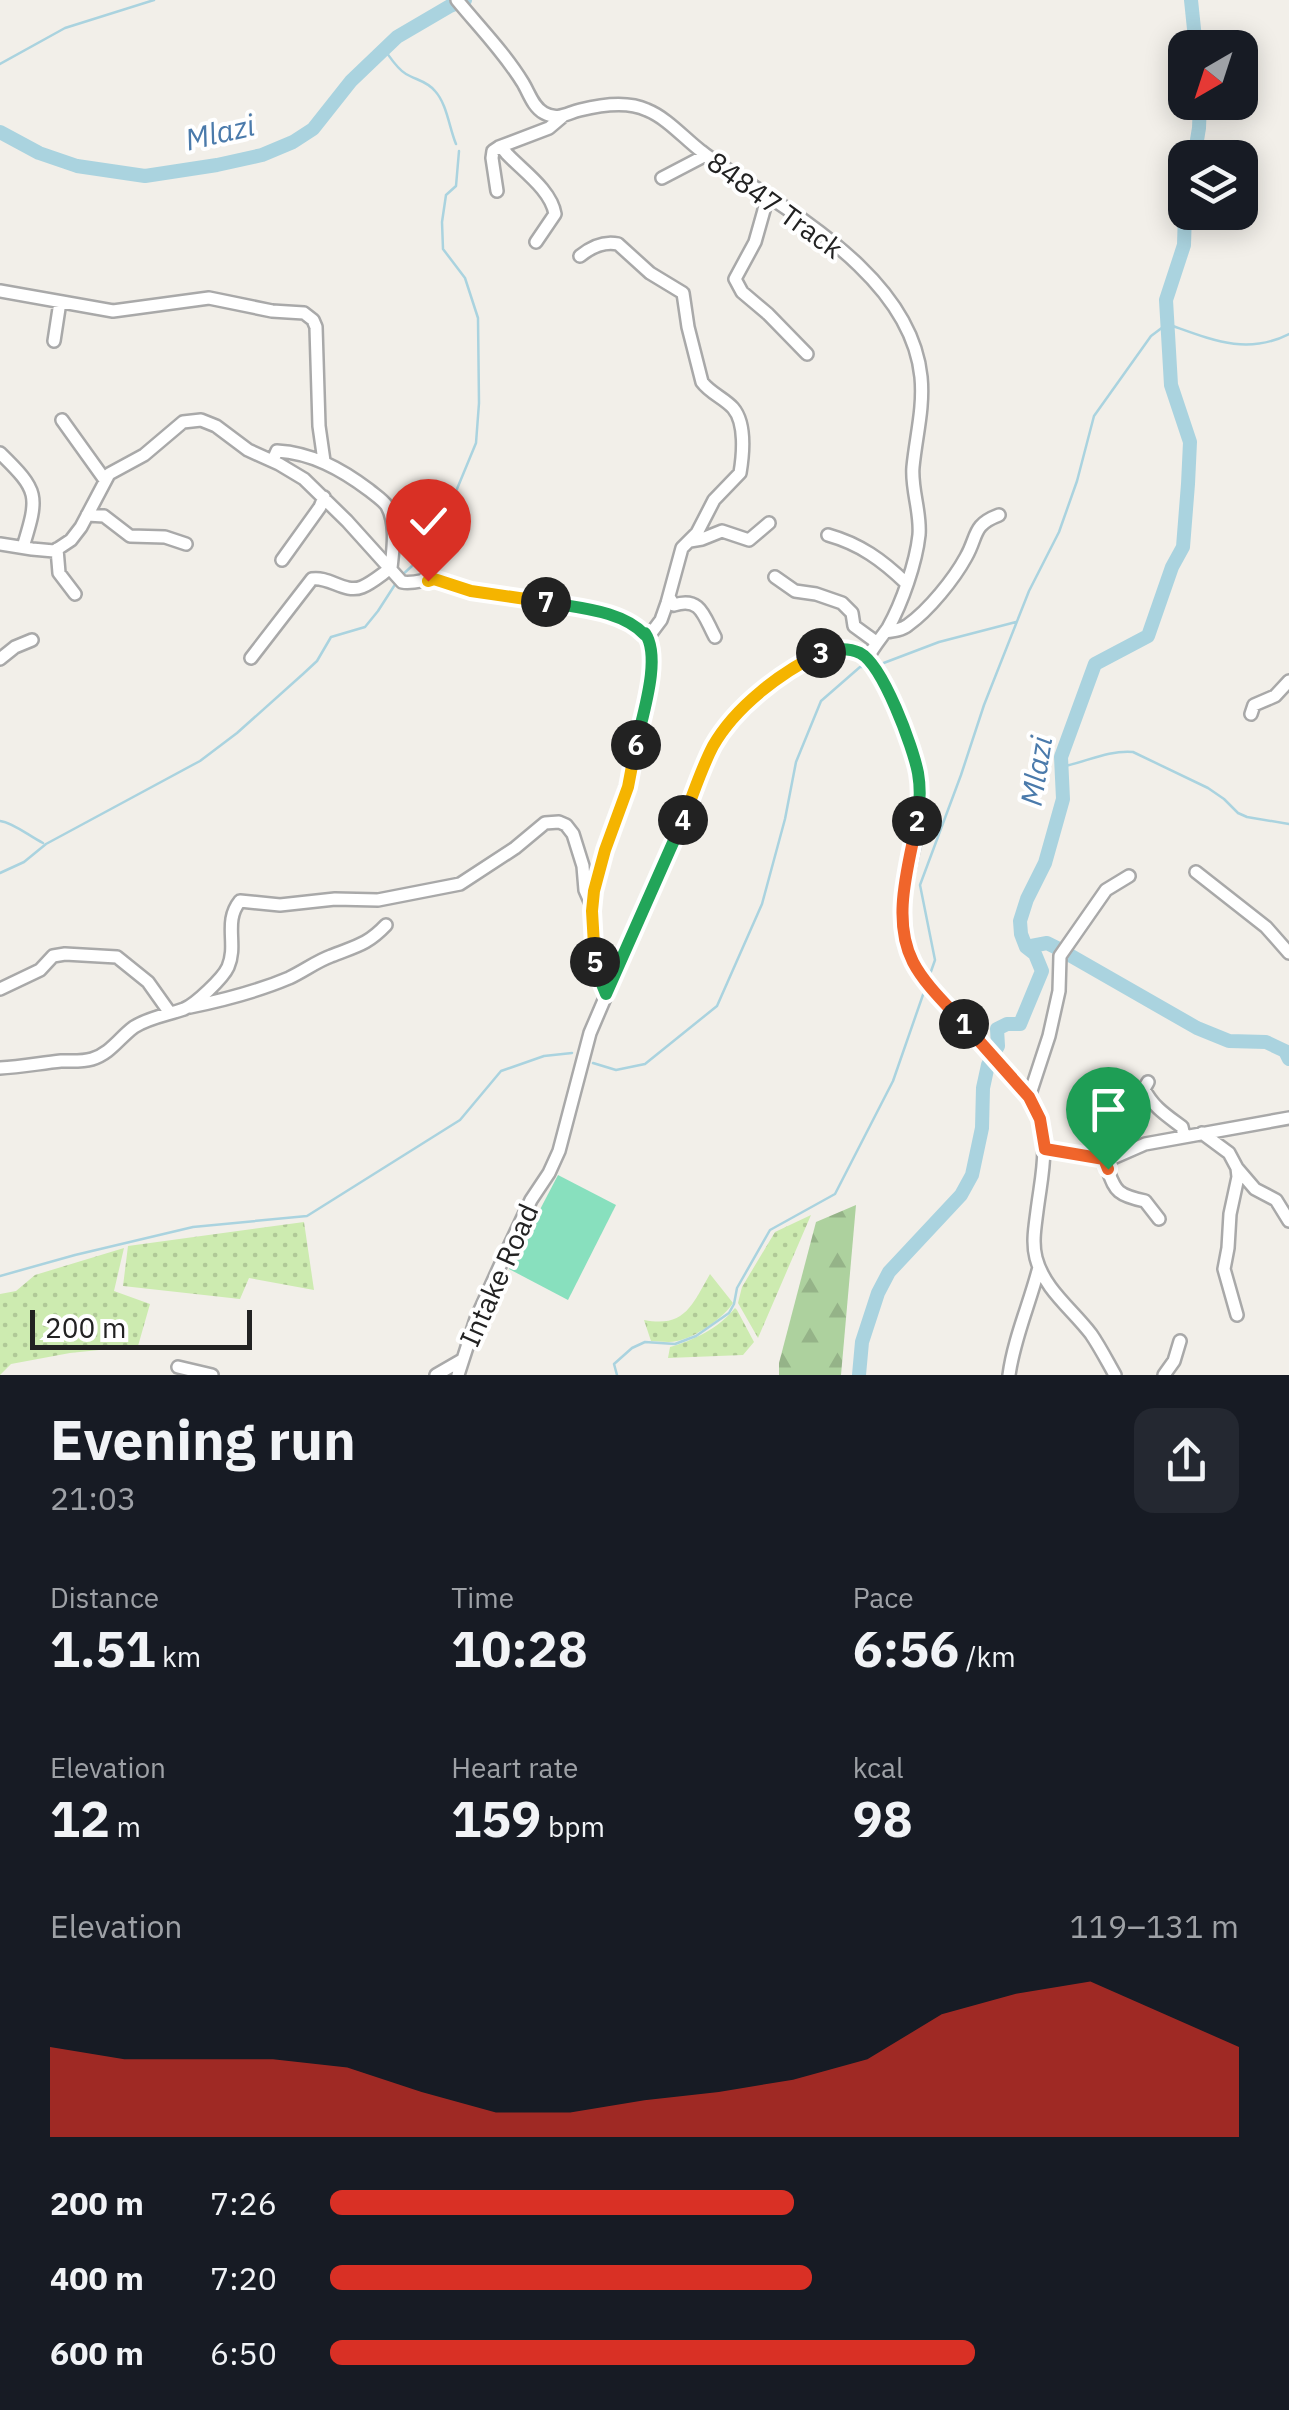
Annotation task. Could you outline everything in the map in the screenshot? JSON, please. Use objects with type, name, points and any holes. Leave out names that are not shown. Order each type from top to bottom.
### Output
[{"type":"street","points":[[457,0],[498,46],[540,110],[562,117]]},
{"type":"street","name":"84847 Track","points":[[504,146],[581,110],[636,106],[652,112],[706,155],[838,246],[899,311],[917,353],[922,389],[913,476],[919,534],[899,606],[867,659]]},
{"type":"street","points":[[498,191],[492,154],[504,146],[507,154],[546,194],[556,212],[536,242]]},
{"type":"street","points":[[662,178],[706,155]]},
{"type":"street","points":[[768,196],[755,242],[736,279],[742,292],[807,354]]},
{"type":"street","points":[[0,544],[57,549],[71,540],[114,470],[144,455],[177,425],[194,420],[209,422],[248,450],[304,479],[406,583],[434,579],[471,591],[583,609],[630,622],[645,635],[652,632],[670,598],[682,548],[697,533],[714,500],[737,478],[741,436],[737,414],[706,388],[700,377],[683,293],[650,273],[618,244],[598,246],[580,256]]},
{"type":"street","points":[[0,291],[113,311],[209,298],[309,316],[316,327],[324,461]]},
{"type":"street","points":[[54,341],[60,302]]},
{"type":"street","points":[[62,420],[105,480]]},
{"type":"street","points":[[272,460],[280,450],[324,461],[351,476],[386,504],[393,528],[391,568]]},
{"type":"street","points":[[0,453],[18,470],[35,501],[24,547]]},
{"type":"street","points":[[282,560],[324,497]]},
{"type":"street","points":[[87,515],[104,516],[130,536],[165,536],[186,544]]},
{"type":"street","points":[[775,578],[794,591],[842,603],[852,613],[854,626],[881,637],[908,625],[942,591],[968,554],[982,522],[999,516]]},
{"type":"street","points":[[690,541],[722,531],[749,540],[770,523]]},
{"type":"street","points":[[828,535],[862,548],[906,583]]},
{"type":"street","points":[[57,549],[59,574],[74,594]]},
{"type":"street","points":[[251,658],[312,579],[320,577],[354,590],[391,568]]},
{"type":"street","points":[[670,598],[674,605],[696,604],[716,637]]},
{"type":"street","points":[[606,994],[592,944],[592,908],[598,876],[634,766],[651,674],[651,644],[645,633]]},
{"type":"street","points":[[0,659],[32,640]]},
{"type":"street","name":"Intake Road","points":[[458,1375],[498,1268],[563,1139],[590,1033],[606,994],[721,734],[755,698],[807,660],[833,649],[858,653],[867,659]]},
{"type":"street","points":[[867,659],[886,688],[908,739],[921,793],[903,912],[907,944],[914,964],[1025,1092],[1040,1119],[1045,1149],[1034,1248],[1055,1292],[1090,1334],[1115,1375]]},
{"type":"street","points":[[1250,714],[1254,706],[1275,696],[1289,681]]},
{"type":"street","points":[[187,1008],[228,968],[232,953],[230,919],[240,901],[280,905],[335,899],[378,900],[460,884],[553,820],[566,825],[572,834],[592,908]]},
{"type":"street","points":[[1196,872],[1266,927],[1289,953]]},
{"type":"street","points":[[1025,1092],[1049,1036],[1059,991],[1060,956],[1106,890],[1129,876]]},
{"type":"street","points":[[0,1068],[90,1060],[117,1045],[149,1018],[233,999],[292,977],[331,956],[363,945],[386,925]]},
{"type":"street","points":[[0,989],[40,970],[54,956],[110,956],[140,974],[170,1013]]},
{"type":"street","points":[[1148,1082],[1145,1093],[1158,1110],[1182,1127],[1184,1136]]},
{"type":"street","points":[[1045,1149],[1113,1158],[1144,1144],[1289,1118]]},
{"type":"street","points":[[1202,1134],[1229,1153],[1255,1188],[1276,1200],[1288,1221]]},
{"type":"street","points":[[1104,1159],[1120,1193],[1147,1203],[1159,1220]]},
{"type":"street","points":[[1237,1168],[1224,1269],[1237,1316]]},
{"type":"street","points":[[1009,1375],[1013,1350],[1040,1267]]},
{"type":"street","points":[[1164,1375],[1174,1361],[1180,1341]]},
{"type":"street","points":[[436,1375],[462,1360]]},
{"type":"street","points":[[178,1367],[212,1375]]},
{"type":"green space","points":[[558,1175],[616,1205],[568,1300],[509,1269]]},
{"type":"green space","points":[[856,1205],[841,1375],[779,1375],[816,1222]]},
{"type":"green space","points":[[811,1215],[758,1338],[738,1303],[742,1287],[775,1232]]},
{"type":"green space","points":[[304,1222],[314,1290],[249,1278],[240,1299],[123,1286],[128,1246]]},
{"type":"green space","points":[[124,1248],[114,1291],[150,1304],[138,1346],[11,1364],[0,1375],[0,1294],[16,1291],[35,1275]]},
{"type":"green space","points":[[710,1274],[733,1303],[729,1309],[684,1339],[651,1341],[644,1320],[669,1321],[686,1312]]},
{"type":"green space","points":[[735,1308],[754,1342],[743,1355],[668,1358],[670,1347],[705,1333]]},
{"type":"waterway","points":[[0,64],[65,28],[154,0]]},
{"type":"waterway","name":"Mlazi","points":[[0,132],[39,153],[77,166],[145,176],[262,155],[313,129],[351,81],[397,37],[465,0]]},
{"type":"waterway","name":"Mlazi","points":[[1191,0],[1194,30]]},
{"type":"waterway","points":[[384,49],[403,72],[428,85],[439,96],[456,144]]},
{"type":"waterway","name":"Mlazi","points":[[1197,140],[1199,120]]},
{"type":"waterway","points":[[401,576],[445,518],[476,443],[478,318],[465,278],[443,249],[446,195],[456,186],[459,151]]},
{"type":"waterway","name":"Mlazi","points":[[859,1375],[862,1342],[889,1272],[961,1195],[972,1175],[982,1128],[983,1088],[988,1065],[998,1046],[997,1029],[1020,1024],[1042,971],[1035,954],[1026,947],[1020,921],[1045,863],[1063,799],[1061,757],[1095,664],[1148,636],[1183,547],[1190,442],[1171,385],[1166,300],[1184,245],[1184,230]]},
{"type":"waterway","points":[[929,977],[935,960],[920,885],[984,705],[1029,591],[1059,532],[1094,416],[1151,336],[1167,324],[1228,343],[1258,344],[1289,334]]},
{"type":"waterway","points":[[0,873],[200,761],[317,661],[331,637],[365,627],[396,583]]},
{"type":"waterway","points":[[881,664],[939,642],[1016,622]]},
{"type":"waterway","points":[[593,1063],[616,1070],[645,1064],[717,1006],[762,904],[796,762],[821,701],[860,667],[868,667]]},
{"type":"waterway","points":[[1061,767],[1133,752],[1208,788],[1238,813],[1289,824]]},
{"type":"waterway","points":[[0,821],[43,843]]},
{"type":"waterway","points":[[1026,947],[1047,943],[1061,950]]},
{"type":"waterway","points":[[1066,953],[1197,1028],[1229,1041],[1266,1042],[1285,1051],[1289,1059]]},
{"type":"waterway","points":[[617,1375],[614,1364],[632,1348],[645,1342],[675,1344],[696,1336],[729,1313],[737,1288],[770,1230],[835,1194],[893,1081],[925,989]]},
{"type":"waterway","points":[[0,1276],[193,1227],[307,1216],[460,1120],[501,1071],[544,1056],[572,1053]]},
{"type":"route","points":[[428,581],[434,579],[471,591],[583,609],[630,622],[650,639],[651,674],[634,766],[594,891],[592,944],[606,994],[721,734],[755,698],[807,660],[833,649],[858,653],[867,659],[886,688],[908,739],[921,793],[903,912],[914,964],[1029,1097],[1044,1131],[1045,1149],[1104,1159],[1108,1169]]}]
